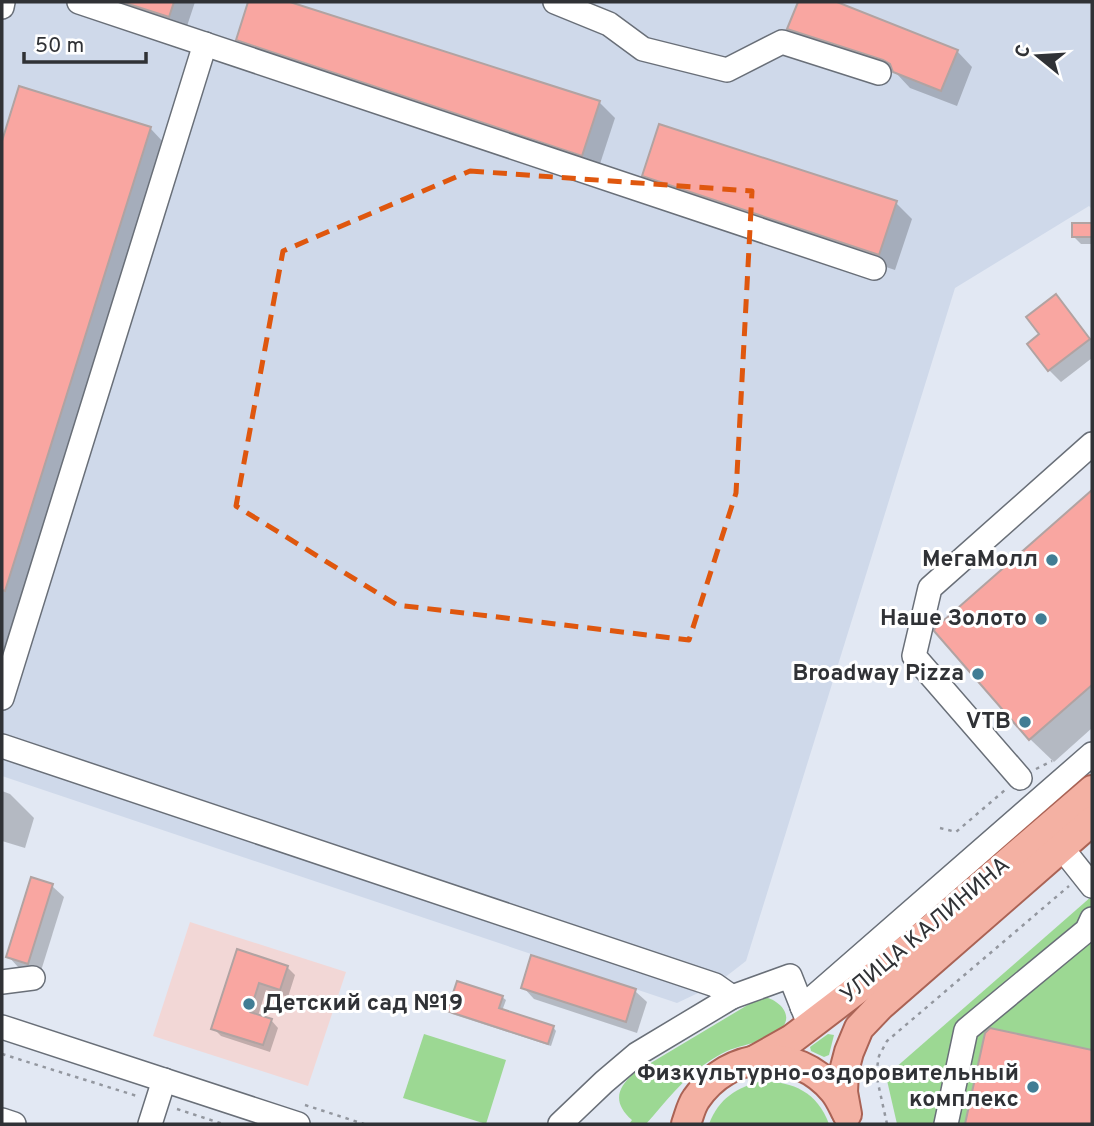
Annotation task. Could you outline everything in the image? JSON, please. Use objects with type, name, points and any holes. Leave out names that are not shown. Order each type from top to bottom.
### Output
[{"type":"main road","name":"УЛИЦА КАЛИНИНА","points":[[753,1061],[792,1039],[806,1017],[884,969],[1092,790]]},
{"type":"main road","name":"УЛИЦА КАЛИНИНА","points":[[849,1119],[843,1091],[844,1071],[859,1028],[880,1006],[1092,821]]},
{"type":"main road","points":[[674,1124],[690,1113],[708,1085],[722,1073],[736,1065],[769,1059],[788,1061],[820,1077],[835,1092],[849,1119]]},
{"type":"street","points":[[79,2],[874,268]]},
{"type":"street","points":[[555,2],[609,24],[643,49],[727,70],[782,41],[879,73]]},
{"type":"street","points":[[2,698],[205,44]]},
{"type":"street","points":[[1020,778],[914,656],[930,588],[1092,444]]},
{"type":"street","points":[[2,746],[715,985],[732,997]]},
{"type":"street","points":[[560,1124],[637,1054],[732,997],[790,976],[806,1017],[1092,754]]},
{"type":"street","points":[[1062,847],[1085,883]]},
{"type":"street","points":[[946,1124],[966,1030],[1087,930],[1092,919]]},
{"type":"street","points":[[2,982],[33,978]]},
{"type":"street","points":[[2,1027],[298,1124]]},
{"type":"street","points":[[153,1113],[164,1080]]},
{"type":"street","points":[[2,1120],[14,1124]]},
{"type":"path","points":[[940,828],[956,832],[1020,778],[1060,757]]},
{"type":"path","points":[[887,1124],[876,1074],[879,1056],[887,1041],[1085,883]]},
{"type":"path","points":[[2,1054],[153,1113],[223,1124]]},
{"type":"highlighted area","points":[[470,171],[752,191],[736,493],[689,640],[397,605],[236,506],[283,251]]},
{"type":"shaded area","points":[[2,2],[1092,2],[1092,209],[1089,206],[955,288],[746,961],[715,985],[677,1003],[2,776]]},
{"type":"shaded area","name":"Детский сад №19","points":[[190,922],[346,972],[308,1086],[153,1036]]},
{"type":"green space","points":[[1092,896],[1092,1124],[897,1124],[886,1076]]},
{"type":"green space","points":[[765,997],[779,1004],[785,1013],[785,1023],[778,1032],[715,1058],[683,1083],[646,1124],[629,1124],[632,1120],[622,1108],[619,1096],[623,1085],[634,1073]]},
{"type":"green space","points":[[424,1034],[506,1060],[486,1124],[403,1098]]},
{"type":"green space","points":[[828,1034],[834,1035],[829,1055],[824,1057],[811,1051],[810,1047]]},
{"type":"green space","points":[[762,1081],[784,1084],[803,1091],[818,1104],[829,1124],[709,1124],[718,1107],[730,1095]]},
{"type":"building","points":[[122,2],[174,2],[169,17]]},
{"type":"building","points":[[248,2],[290,2],[600,101],[582,156],[236,40]]},
{"type":"building","points":[[798,2],[837,2],[958,50],[941,91],[893,72],[890,64],[883,60],[787,29]]},
{"type":"building","points":[[19,86],[151,127],[5,591],[2,590],[2,141]]},
{"type":"building","points":[[659,124],[897,201],[879,255],[642,176]]},
{"type":"building","points":[[1072,223],[1092,223],[1092,237],[1072,237]]},
{"type":"building","points":[[1056,294],[1090,339],[1048,371],[1027,344],[1039,334],[1026,317]]},
{"type":"building","name":"МегаМолл","points":[[1092,490],[1092,685],[1029,740],[934,631]]},
{"type":"building","points":[[31,877],[53,884],[28,964],[6,957]]},
{"type":"building","points":[[237,949],[288,966],[280,990],[259,983],[250,1012],[272,1019],[263,1045],[211,1029]]},
{"type":"building","points":[[531,955],[636,989],[626,1022],[521,988]]},
{"type":"building","points":[[457,981],[503,996],[499,1008],[554,1026],[548,1044],[447,1011]]},
{"type":"building","name":"Физкультурно-оздоровительный комплекс","points":[[990,1028],[1092,1050],[1092,1124],[965,1124],[985,1033]]},
{"type":"place","name":"МегаМолл","points":[[1052,560]]},
{"type":"place","name":"Наше Золото","points":[[1041,619]]},
{"type":"place","name":"Broadway Pizza","points":[[978,674]]},
{"type":"place","name":"VTB","points":[[1025,722]]},
{"type":"place","name":"Детский сад №19","points":[[249,1004]]},
{"type":"place","name":"Физкультурно-оздоровительный комплекс","points":[[1033,1087]]}]
